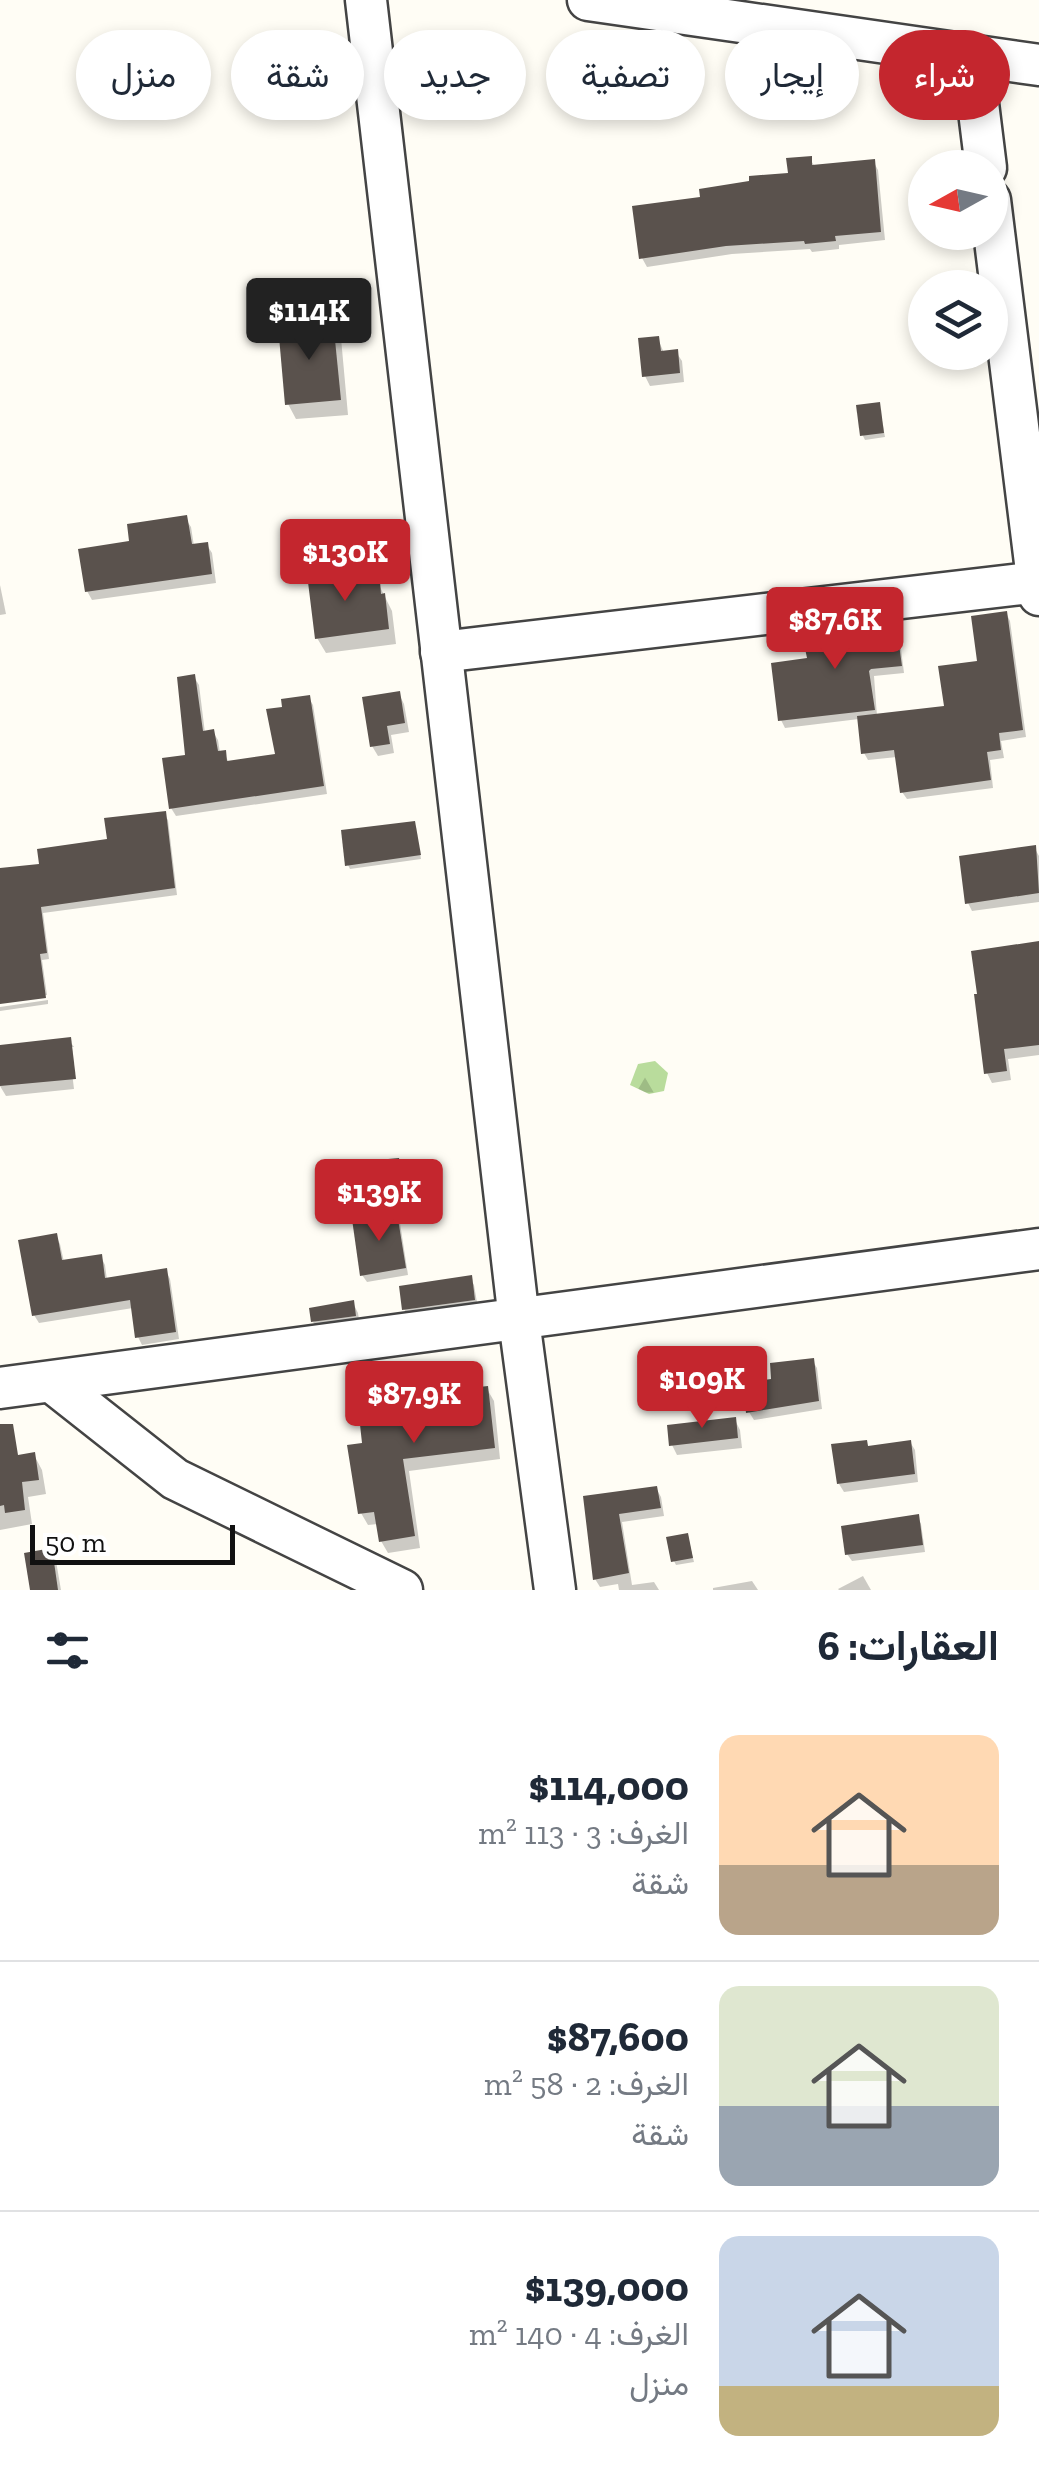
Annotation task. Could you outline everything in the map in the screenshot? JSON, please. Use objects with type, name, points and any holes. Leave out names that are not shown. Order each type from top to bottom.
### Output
[{"type":"street","points":[[366,0],[519,1320],[555,1590]]},
{"type":"street","points":[[588,0],[879,42]]},
{"type":"street","points":[[1010,60],[1039,64]]},
{"type":"street","points":[[980,120],[984,150]]},
{"type":"street","points":[[441,652],[1038,586],[996,250]]},
{"type":"street","points":[[0,1388],[1039,1249]]},
{"type":"street","points":[[52,1382],[175,1479],[402,1590]]},
{"type":"green space","points":[[655,1061],[668,1073],[664,1091],[649,1094],[630,1085],[638,1064]]},
{"type":"building","points":[[812,156],[812,165],[875,159],[881,232],[835,236],[836,241],[726,246],[639,259],[632,206],[700,197],[699,189],[749,181],[749,176],[788,173],[786,158]]},
{"type":"building","points":[[333,320],[341,400],[285,405],[278,325]]},
{"type":"building","points":[[659,336],[661,351],[678,349],[680,373],[642,377],[638,338]]},
{"type":"building","points":[[880,402],[884,433],[860,436],[856,405]]},
{"type":"building","points":[[187,515],[192,544],[208,542],[212,574],[85,592],[78,549],[129,541],[127,524]]},
{"type":"building","points":[[349,566],[351,584],[380,581],[389,629],[315,639],[307,574]]},
{"type":"building","points":[[1007,611],[1023,730],[999,733],[1001,750],[987,752],[991,780],[900,793],[894,750],[861,754],[857,716],[944,706],[938,666],[977,661],[971,616]]},
{"type":"building","points":[[896,623],[902,666],[869,671],[875,710],[778,721],[771,663],[807,658],[802,634]]},
{"type":"building","points":[[195,674],[203,731],[214,729],[218,751],[226,750],[227,761],[275,754],[266,709],[282,707],[281,699],[310,695],[324,786],[169,809],[162,758],[185,755],[177,677]]},
{"type":"building","points":[[400,691],[405,723],[387,726],[390,744],[370,747],[362,697]]},
{"type":"building","points":[[166,811],[175,888],[41,907],[47,953],[40,954],[46,998],[0,1004],[0,868],[39,864],[37,849],[107,839],[104,818]]},
{"type":"building","points":[[415,821],[421,855],[345,866],[341,830]]},
{"type":"building","points":[[1036,845],[1039,893],[965,904],[959,856]]},
{"type":"building","points":[[1039,941],[1039,1045],[1004,1049],[1007,1071],[984,1074],[971,951]]},
{"type":"building","points":[[71,1037],[76,1079],[0,1086],[0,1045]]},
{"type":"building","points":[[399,1158],[405,1194],[382,1198],[377,1160]]},
{"type":"building","points":[[397,1213],[406,1268],[360,1276],[352,1219]]},
{"type":"building","points":[[57,1233],[62,1260],[102,1254],[105,1278],[167,1268],[176,1332],[135,1338],[130,1300],[32,1316],[18,1240]]},
{"type":"building","points":[[472,1275],[475,1300],[402,1310],[399,1286]]},
{"type":"building","points":[[354,1300],[356,1316],[311,1322],[309,1308]]},
{"type":"building","points":[[814,1358],[819,1401],[746,1413],[743,1383],[771,1379],[770,1363]]},
{"type":"building","points":[[469,1378],[470,1388],[488,1386],[495,1448],[403,1459],[415,1536],[379,1542],[374,1512],[358,1514],[347,1445],[362,1443],[358,1406],[415,1399],[413,1385]]},
{"type":"building","points":[[736,1417],[738,1438],[669,1446],[667,1425]]},
{"type":"building","points":[[0,1424],[13,1424],[18,1455],[35,1452],[39,1480],[22,1482],[25,1510],[5,1513],[4,1505],[0,1506]]},
{"type":"building","points":[[867,1440],[868,1446],[911,1440],[915,1474],[837,1484],[831,1444]]},
{"type":"building","points":[[657,1486],[661,1508],[619,1514],[629,1573],[593,1580],[583,1496]]},
{"type":"building","points":[[919,1514],[923,1545],[845,1555],[841,1526]]},
{"type":"building","points":[[688,1533],[693,1558],[671,1562],[666,1537]]},
{"type":"building","points":[[52,1548],[58,1590],[30,1590],[24,1553]]}]
